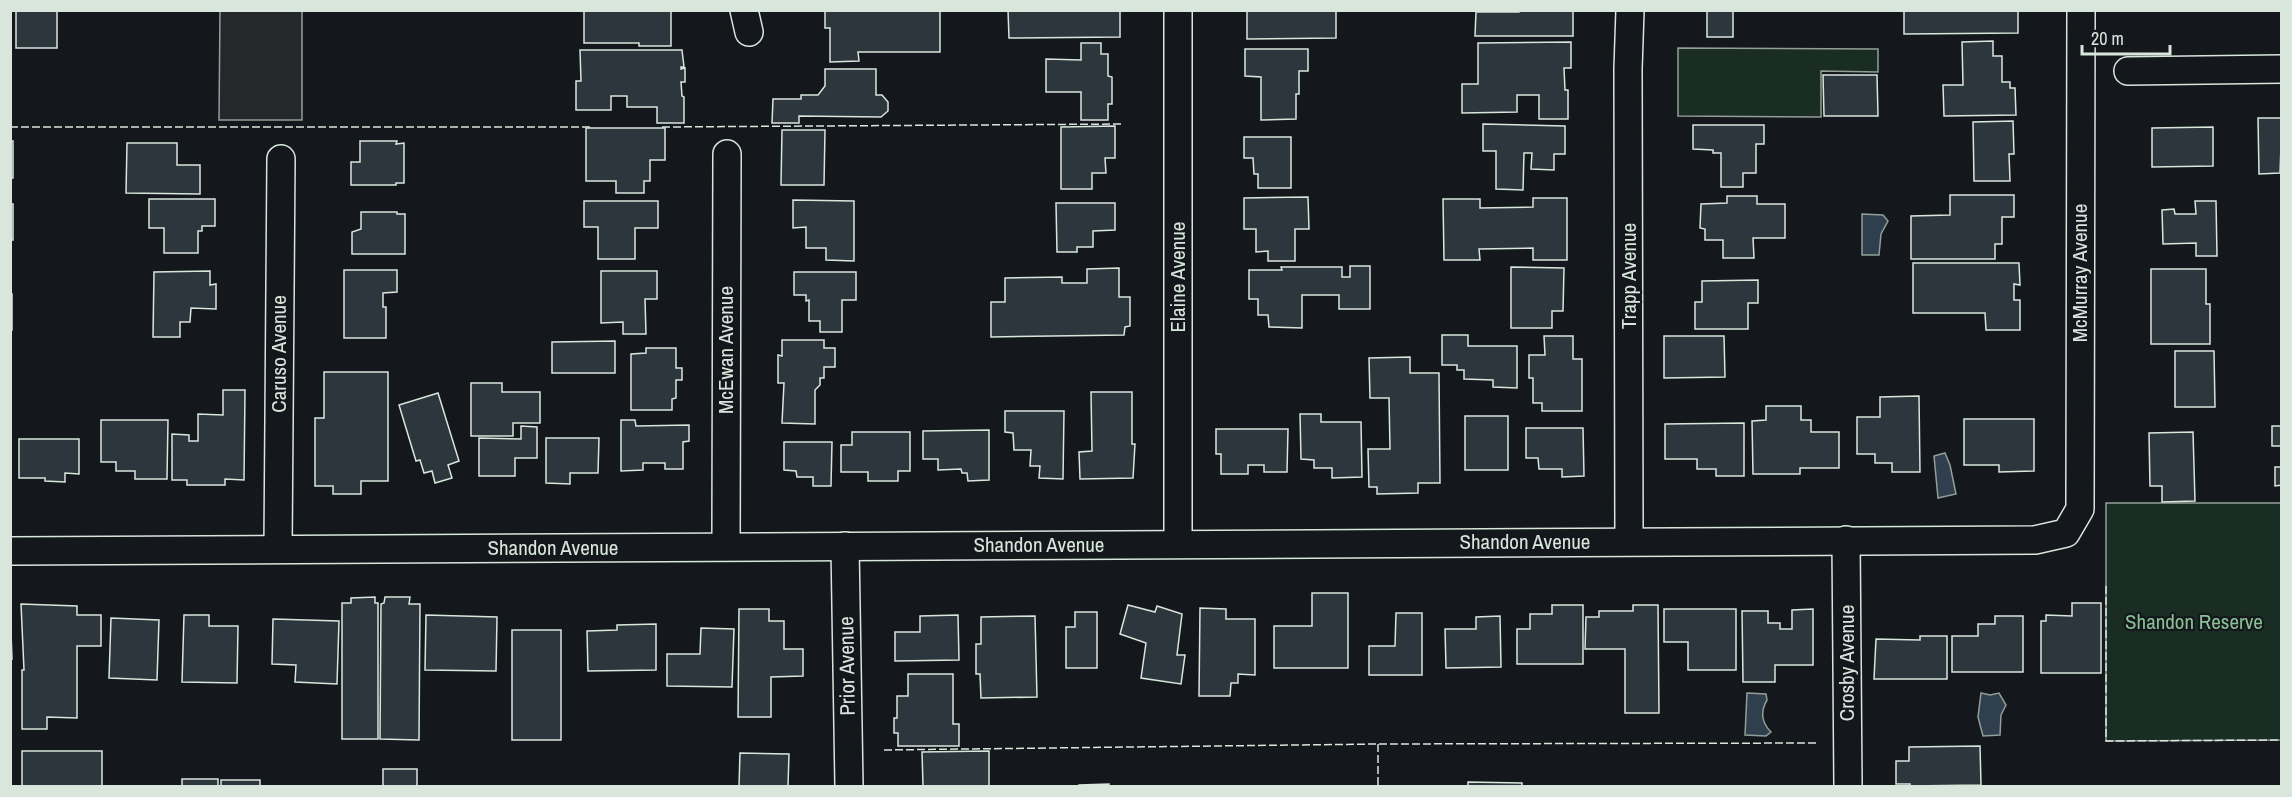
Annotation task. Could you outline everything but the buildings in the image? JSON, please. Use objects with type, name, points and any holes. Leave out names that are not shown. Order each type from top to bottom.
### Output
[{"type":"street","name":"Elaine Avenue","points":[[1178,10],[1178,544]]},
{"type":"street","name":"Trapp Avenue","points":[[1629,541],[1628,69],[1630,10]]},
{"type":"street","name":"McMurray Avenue","points":[[2066,533],[2079,508],[2081,10]]},
{"type":"street","points":[[2128,71],[2282,69]]},
{"type":"street","name":"McEwan Avenue","points":[[726,546],[727,154]]},
{"type":"street","name":"Caruso Avenue","points":[[278,549],[281,159]]},
{"type":"street","name":"Shandon Avenue","points":[[10,551],[2035,540],[2066,533]]},
{"type":"street","name":"Crosby Avenue","points":[[1846,540],[1848,786]]},
{"type":"street","name":"Prior Avenue","points":[[845,546],[849,786]]},
{"type":"green space","points":[[1678,48],[1878,49],[1878,72],[1821,71],[1821,117],[1678,116]]},
{"type":"green space","name":"Shandon Reserve","points":[[2106,503],[2281,503],[2281,740],[2106,741]]},
{"type":"shaded area","points":[[220,11],[302,11],[302,120],[219,120]]},
{"type":"water","points":[[1862,214],[1883,215],[1888,221],[1881,234],[1879,255],[1862,255]]},
{"type":"water","points":[[1945,453],[1956,494],[1938,498],[1934,456]]},
{"type":"water","points":[[1747,693],[1766,694],[1763,717],[1771,732],[1766,736],[1745,735]]},
{"type":"water","points":[[1981,693],[1990,695],[1999,693],[2006,705],[2001,715],[2000,735],[1983,736],[1978,717]]},
{"type":"fence","points":[[662,127],[1124,124]]},
{"type":"fence","points":[[10,127],[590,127]]},
{"type":"fence","points":[[2106,586],[2106,741],[2282,740]]},
{"type":"fence","points":[[884,750],[1378,744],[1816,743]]},
{"type":"fence","points":[[1378,744],[1378,786]]}]
